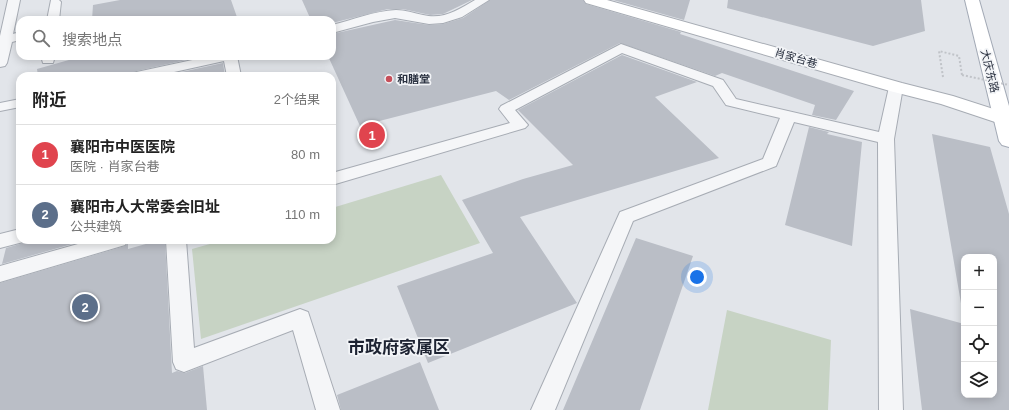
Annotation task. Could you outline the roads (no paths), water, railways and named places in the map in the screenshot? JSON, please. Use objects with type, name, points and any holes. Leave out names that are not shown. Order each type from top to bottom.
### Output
[{"type":"street","name":"肖家台巷","points":[[591,0],[896,87],[947,100],[1002,118]]},
{"type":"street","name":"大庆东路","points":[[972,0],[1009,141]]},
{"type":"lane","points":[[0,63],[3,39],[14,0]]},
{"type":"lane","points":[[336,28],[391,10],[430,21],[442,20],[463,13],[483,0]]},
{"type":"lane","points":[[53,16],[55,2]]},
{"type":"lane","points":[[3,39],[16,37]]},
{"type":"lane","points":[[336,178],[520,125],[506,109],[621,48],[718,83],[731,102],[886,139]]},
{"type":"lane","points":[[155,72],[211,60]]},
{"type":"lane","points":[[230,60],[233,72]]},
{"type":"lane","points":[[891,410],[886,139],[896,87]]},
{"type":"lane","points":[[0,107],[16,104]]},
{"type":"lane","points":[[543,410],[626,217],[770,162],[788,116]]},
{"type":"lane","points":[[0,241],[16,237]]},
{"type":"lane","points":[[0,274],[104,244]]},
{"type":"lane","points":[[176,244],[184,362],[300,318],[328,410]]},
{"type":"place","name":"和膳堂","points":[[389,79]]},
{"type":"place","name":"襄阳市中医医院","points":[[372,135]]},
{"type":"place","name":"襄阳市人大常委会旧址","points":[[85,307]]},
{"type":"district","name":"市政府家属区","points":[[399,347]]}]
